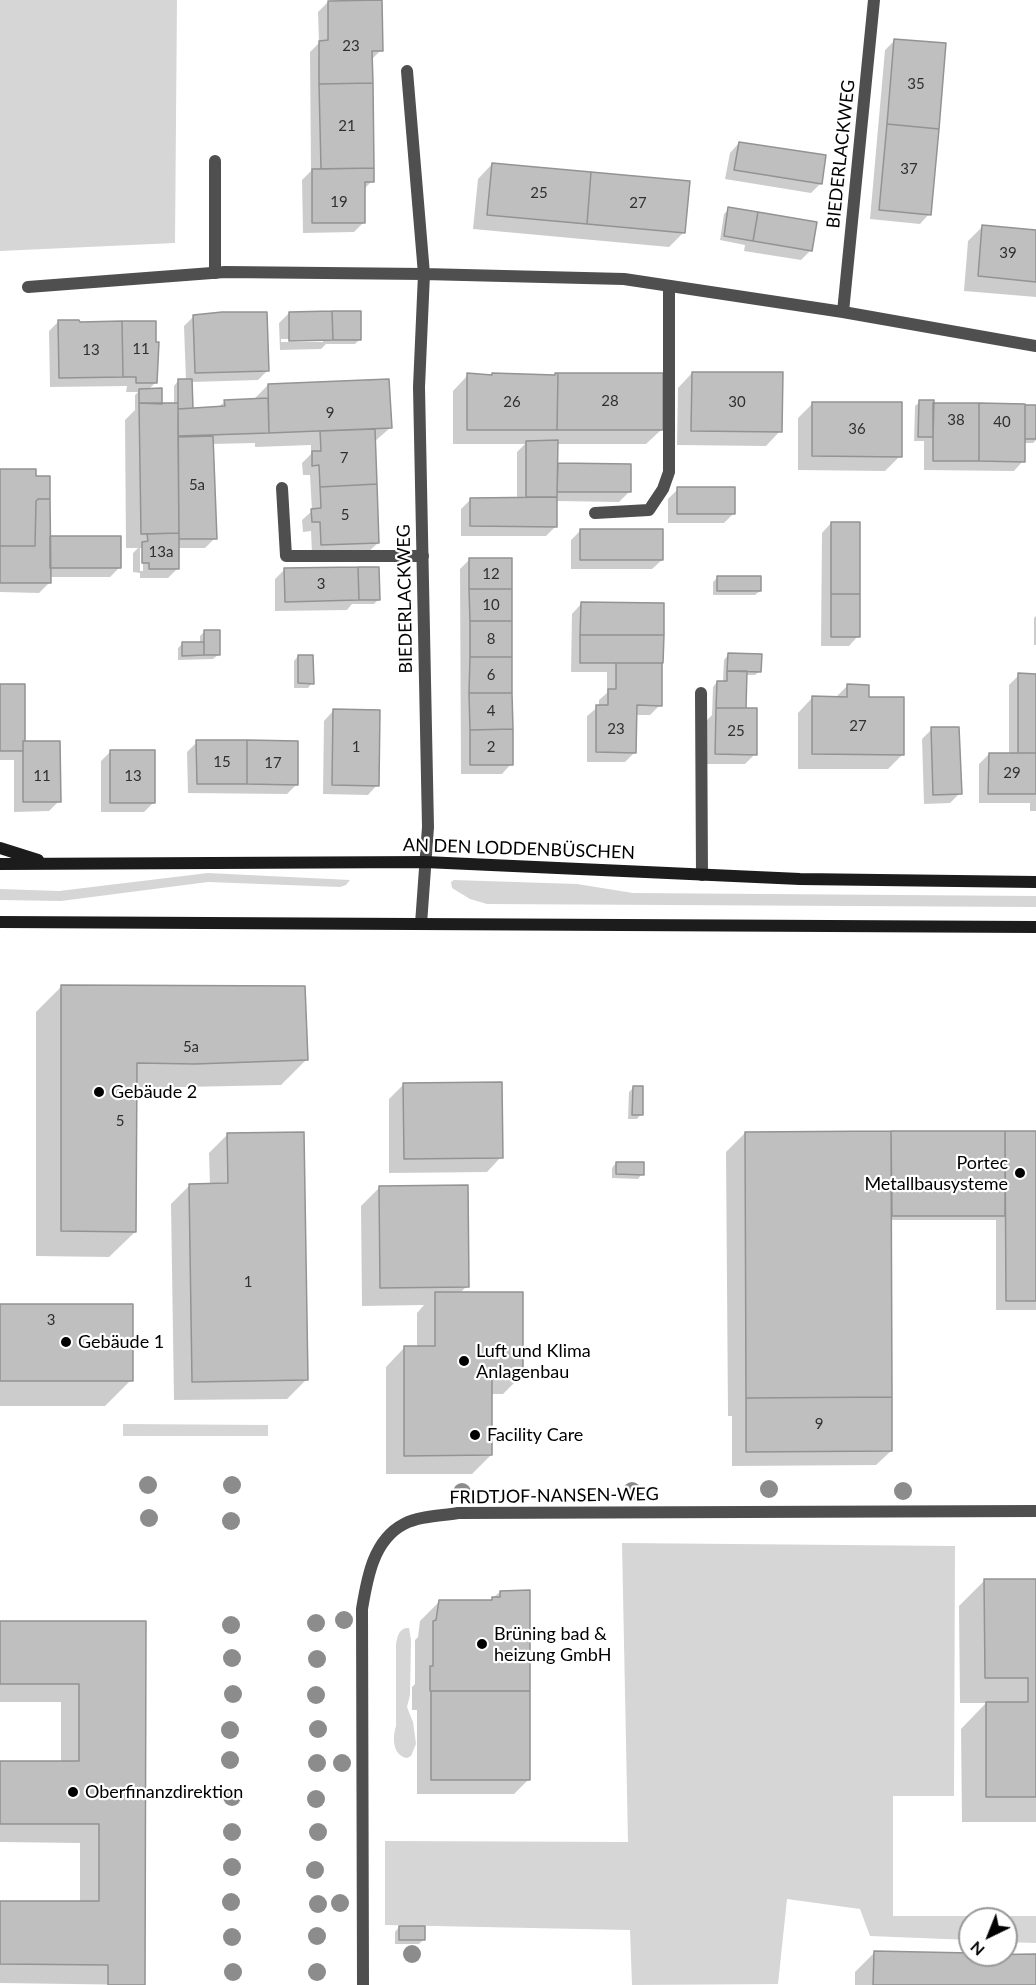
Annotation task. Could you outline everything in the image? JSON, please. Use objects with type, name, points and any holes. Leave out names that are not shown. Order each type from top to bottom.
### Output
[{"type":"main road","points":[[0,848],[51,864]]},
{"type":"main road","name":"AN DEN LODDENBÜSCHEN","points":[[0,864],[425,862],[800,879],[1036,882]]},
{"type":"main road","points":[[2,922],[1036,927]]},
{"type":"street","name":"BIEDERLACKWEG","points":[[843,312],[874,0]]},
{"type":"street","name":"BIEDERLACKWEG","points":[[407,71],[424,274],[419,387],[428,827],[421,924]]},
{"type":"street","points":[[215,161],[215,273]]},
{"type":"street","points":[[28,287],[215,273],[424,274],[624,279],[843,312],[1036,346]]},
{"type":"street","points":[[595,513],[649,510],[663,489],[669,472],[669,286]]},
{"type":"street","points":[[282,488],[286,556],[423,556]]},
{"type":"street","points":[[701,693],[702,875]]},
{"type":"street","name":"FRIDTJOF-NANSEN-WEG","points":[[363,1985],[362,1609],[369,1572],[390,1533],[404,1524],[420,1519],[458,1513],[1036,1512]]},
{"type":"shaded area","points":[[0,0],[177,0],[175,243],[0,251]]},
{"type":"shaded area","points":[[208,873],[350,880],[346,885],[340,887],[208,882],[61,901],[0,900],[0,889],[59,891]]},
{"type":"shaded area","points":[[454,880],[577,884],[633,893],[1036,896],[1036,907],[487,904],[470,899],[452,888],[451,882]]},
{"type":"shaded area","points":[[123,1424],[268,1425],[268,1436],[123,1436]]},
{"type":"shaded area","points":[[622,1543],[955,1546],[954,1796],[893,1796],[893,1916],[958,1916],[958,1940],[870,1936],[860,1909],[787,1899],[778,1984],[632,1985],[630,1930],[385,1925],[385,1841],[628,1842]]},
{"type":"shaded area","points":[[409,1628],[411,1640],[410,1695],[407,1707],[413,1722],[416,1744],[411,1756],[407,1758],[399,1754],[394,1741],[396,1645],[397,1637]]},
{"type":"shaded area","points":[[1018,1916],[1036,1916],[1036,1943],[1018,1942]]},
{"type":"building","points":[[382,0],[383,51],[372,51],[373,83],[319,84],[319,41],[328,40],[328,1]]},
{"type":"building","points":[[894,39],[946,43],[939,129],[887,124]]},
{"type":"building","points":[[373,83],[374,168],[321,169],[319,84]]},
{"type":"building","points":[[887,124],[939,129],[931,215],[879,210]]},
{"type":"building","points":[[739,142],[826,155],[822,184],[734,170]]},
{"type":"building","points":[[492,163],[591,172],[587,224],[487,215]]},
{"type":"building","points":[[374,168],[374,182],[365,182],[365,223],[312,223],[312,169]]},
{"type":"building","points":[[591,172],[690,181],[685,233],[587,224]]},
{"type":"building","points":[[728,207],[758,212],[753,241],[724,236]]},
{"type":"building","points":[[758,212],[817,222],[812,251],[753,241]]},
{"type":"building","points":[[982,225],[1036,230],[1036,282],[978,276]]},
{"type":"building","points":[[332,311],[361,311],[361,340],[333,340]]},
{"type":"building","points":[[332,311],[333,340],[289,341],[289,312]]},
{"type":"building","points":[[222,312],[267,312],[269,371],[195,373],[193,315]]},
{"type":"building","points":[[58,320],[122,321],[123,377],[59,378]]},
{"type":"building","points":[[122,321],[156,321],[156,342],[159,342],[157,383],[136,383],[136,377],[123,377]]},
{"type":"building","points":[[692,372],[783,372],[782,432],[691,431]]},
{"type":"building","points":[[467,373],[555,375],[558,373],[557,430],[467,430]]},
{"type":"building","points":[[558,373],[663,373],[663,430],[557,430]]},
{"type":"building","points":[[178,379],[192,379],[193,408],[178,409]]},
{"type":"building","points":[[389,379],[392,428],[269,433],[268,384]]},
{"type":"building","points":[[162,388],[162,404],[139,403],[139,389]]},
{"type":"building","points":[[268,398],[269,433],[178,436],[178,409],[225,406],[224,400]]},
{"type":"building","points":[[919,400],[934,400],[933,437],[918,437]]},
{"type":"building","points":[[812,402],[902,402],[902,457],[812,456]]},
{"type":"building","points":[[139,403],[178,403],[179,533],[141,534]]},
{"type":"building","points":[[933,403],[979,403],[979,461],[933,461]]},
{"type":"building","points":[[979,403],[1025,404],[1025,462],[979,461]]},
{"type":"building","points":[[1025,405],[1036,405],[1036,439],[1025,439]]},
{"type":"building","points":[[375,429],[377,484],[320,487],[319,465],[312,466],[312,451],[321,451],[320,431]]},
{"type":"building","points":[[213,436],[217,539],[179,539],[178,437]]},
{"type":"building","points":[[558,440],[557,497],[526,497],[526,441]]},
{"type":"building","points":[[558,463],[631,464],[631,492],[557,492]]},
{"type":"building","points":[[0,469],[36,469],[36,476],[50,476],[50,499],[36,501],[35,546],[0,546]]},
{"type":"building","points":[[377,484],[379,543],[321,545],[320,522],[312,522],[311,509],[321,508],[320,487]]},
{"type":"building","points":[[677,487],[735,487],[735,514],[677,514]]},
{"type":"building","points":[[557,497],[557,527],[470,526],[470,498]]},
{"type":"building","points":[[50,499],[51,583],[0,583],[0,546],[35,546],[36,501]]},
{"type":"building","points":[[831,522],[860,522],[860,594],[831,594]]},
{"type":"building","points":[[580,529],[663,529],[663,560],[580,560]]},
{"type":"building","points":[[179,533],[179,569],[149,569],[149,563],[142,563],[142,542],[148,541],[147,534]]},
{"type":"building","points":[[50,536],[121,536],[121,568],[50,568]]},
{"type":"building","points":[[469,558],[512,558],[512,589],[469,589]]},
{"type":"building","points":[[358,567],[379,567],[380,600],[359,600]]},
{"type":"building","points":[[358,567],[359,600],[285,602],[284,568]]},
{"type":"building","points":[[717,576],[761,576],[761,591],[717,591]]},
{"type":"building","points":[[469,589],[512,589],[512,621],[470,621]]},
{"type":"building","points":[[831,594],[860,594],[860,637],[831,637]]},
{"type":"building","points":[[581,602],[664,603],[664,635],[580,635]]},
{"type":"building","points":[[470,621],[512,621],[512,657],[470,657]]},
{"type":"building","points":[[204,630],[220,630],[220,655],[204,655]]},
{"type":"building","points":[[580,635],[664,635],[663,663],[580,663]]},
{"type":"building","points":[[182,642],[204,642],[204,655],[182,656]]},
{"type":"building","points":[[728,653],[762,654],[761,672],[727,671]]},
{"type":"building","points":[[298,655],[313,655],[314,684],[298,683]]},
{"type":"building","points":[[470,657],[512,657],[512,693],[469,693]]},
{"type":"building","points":[[616,663],[662,663],[662,706],[637,705],[636,753],[596,752],[596,705],[608,705],[608,689],[616,689]]},
{"type":"building","points":[[727,671],[747,671],[746,708],[716,708],[717,681],[727,681]]},
{"type":"building","points":[[1018,673],[1036,674],[1036,753],[1018,753]]},
{"type":"building","points":[[0,684],[25,684],[23,751],[0,751]]},
{"type":"building","points":[[847,684],[869,685],[869,697],[904,697],[904,755],[812,754],[812,696],[847,697]]},
{"type":"building","points":[[469,693],[512,693],[513,729],[470,730]]},
{"type":"building","points":[[716,708],[757,708],[757,755],[715,754]]},
{"type":"building","points":[[333,709],[380,710],[379,786],[332,785]]},
{"type":"building","points":[[931,727],[959,727],[962,794],[933,795]]},
{"type":"building","points":[[513,729],[513,765],[470,765],[470,730]]},
{"type":"building","points":[[196,740],[247,740],[247,784],[197,784]]},
{"type":"building","points":[[247,740],[298,741],[298,785],[247,784]]},
{"type":"building","points":[[23,741],[60,741],[61,802],[23,802]]},
{"type":"building","points":[[110,750],[155,750],[155,803],[110,803]]},
{"type":"building","points":[[989,753],[1036,753],[1036,794],[988,794]]},
{"type":"building","name":"Gebäude 2","points":[[61,985],[305,986],[308,1060],[195,1064],[137,1063],[136,1232],[61,1231]]},
{"type":"building","points":[[502,1082],[503,1158],[404,1159],[403,1083]]},
{"type":"building","points":[[633,1086],[643,1086],[643,1115],[632,1115]]},
{"type":"building","points":[[891,1131],[892,1397],[746,1398],[745,1132]]},
{"type":"building","points":[[891,1131],[1005,1131],[1005,1216],[892,1216]]},
{"type":"building","name":"Portec Metallbausysteme","points":[[1005,1131],[1036,1131],[1036,1301],[1006,1301]]},
{"type":"building","points":[[304,1132],[308,1380],[192,1382],[189,1184],[228,1183],[227,1133]]},
{"type":"building","points":[[616,1162],[644,1162],[644,1175],[616,1174]]},
{"type":"building","points":[[468,1185],[469,1287],[380,1288],[379,1186]]},
{"type":"building","name":"Luft und Klima Anlagenbau","points":[[435,1292],[523,1292],[523,1375],[492,1375],[492,1455],[404,1456],[404,1346],[435,1346]]},
{"type":"building","name":"Gebäude 1","points":[[0,1304],[133,1304],[133,1381],[0,1381]]},
{"type":"building","points":[[892,1397],[892,1451],[746,1452],[746,1398]]},
{"type":"building","points":[[984,1579],[1036,1579],[1036,1797],[986,1797],[986,1702],[1028,1702],[1028,1678],[985,1678]]},
{"type":"building","name":"Brüning bad & heizung GmbH","points":[[530,1590],[530,1691],[430,1691],[430,1666],[433,1666],[433,1621],[436,1620],[439,1600],[492,1600],[492,1597],[500,1597],[500,1591]]},
{"type":"building","name":"Oberfinanzdirektion","points":[[0,1621],[146,1621],[145,1985],[108,1985],[108,1965],[0,1964],[0,1901],[99,1901],[99,1824],[0,1824],[0,1761],[79,1761],[79,1684],[0,1684]]},
{"type":"building","points":[[431,1691],[530,1691],[530,1780],[431,1780]]},
{"type":"building","points":[[399,1926],[425,1926],[425,1940],[399,1940]]},
{"type":"building","points":[[874,1951],[958,1953],[958,1967],[1018,1967],[1018,1954],[1036,1954],[1036,1985],[873,1985]]},
{"type":"place","name":"Gebäude 2","points":[[99,1092]]},
{"type":"place","name":"Portec Metallbausysteme","points":[[1020,1173]]},
{"type":"place","name":"Gebäude 1","points":[[66,1342]]},
{"type":"place","name":"Luft und Klima Anlagenbau","points":[[464,1361]]},
{"type":"place","name":"Facility Care","points":[[475,1435]]},
{"type":"place","name":"Brüning bad & heizung GmbH","points":[[482,1644]]},
{"type":"place","name":"Oberfinanzdirektion","points":[[73,1792]]}]
